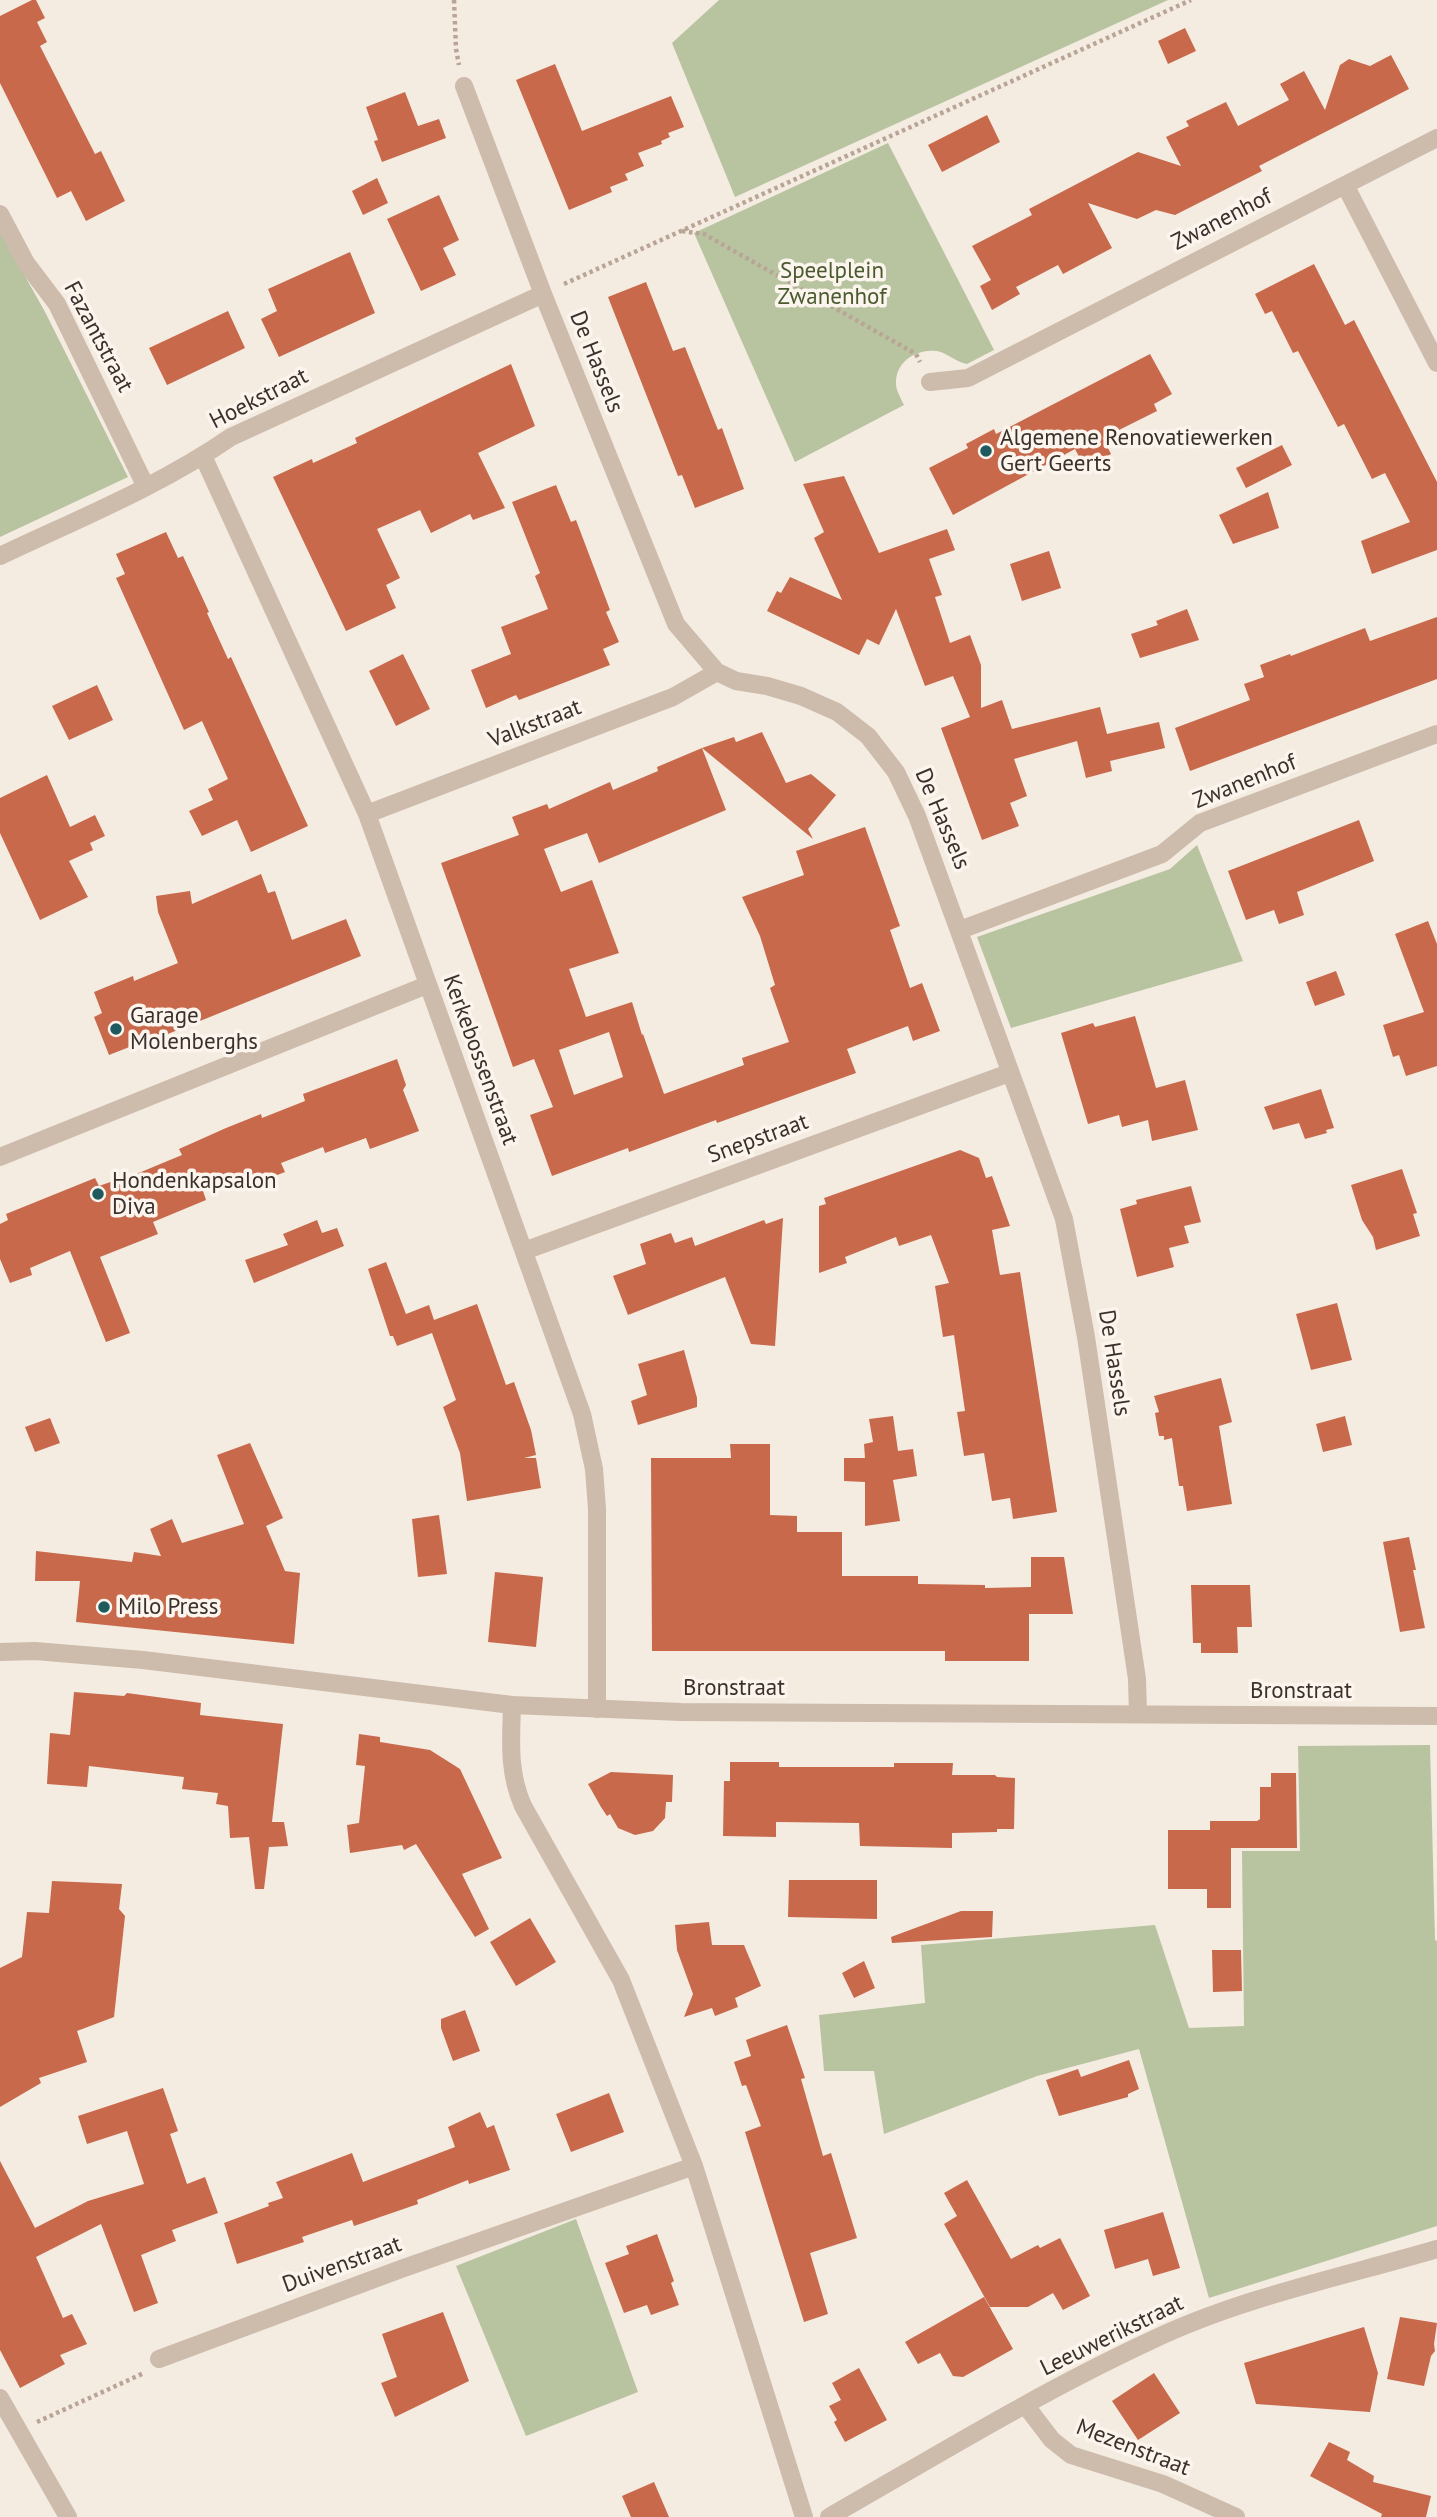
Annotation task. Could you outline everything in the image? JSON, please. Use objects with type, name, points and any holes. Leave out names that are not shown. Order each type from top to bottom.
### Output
[{"type":"street","name":"De Hassels","points":[[464,86],[542,294],[676,624],[716,672],[736,681],[801,696],[837,712],[868,736],[896,772],[917,816],[1064,1219],[1088,1350],[1137,1679],[1138,1714]]},
{"type":"street","name":"Zwanenhof","points":[[930,382],[968,378],[1437,138]]},
{"type":"street","points":[[1345,185],[1437,363]]},
{"type":"street","name":"Fazantstraat","points":[[0,214],[26,263],[57,304],[146,487]]},
{"type":"street","name":"Hoekstraat","points":[[0,556],[146,487],[203,456],[231,437],[542,294]]},
{"type":"street","name":"Kerkebossenstraat","points":[[203,456],[367,814],[582,1415],[594,1469],[597,1509],[597,1709]]},
{"type":"street","name":"Valkstraat","points":[[367,814],[673,697],[716,672]]},
{"type":"street","name":"Zwanenhof","points":[[960,930],[1163,854],[1200,823],[1437,734]]},
{"type":"street","points":[[0,1157],[427,985]]},
{"type":"street","name":"Snepstraat","points":[[524,1251],[1009,1073]]},
{"type":"street","name":"Bronstraat","points":[[0,1651],[35,1651],[144,1660],[512,1705],[597,1709],[695,1712],[1437,1716]]},
{"type":"street","points":[[512,1705],[511,1765],[514,1786],[621,1980],[694,2166],[804,2517]]},
{"type":"street","name":"Duivenstraat","points":[[159,2359],[401,2269],[694,2166]]},
{"type":"street","name":"Leeuwerikstraat","points":[[829,2517],[1150,2340],[1215,2315],[1437,2249]]},
{"type":"street","points":[[0,2398],[68,2517]]},
{"type":"street","name":"Mezenstraat","points":[[1026,2406],[1052,2441],[1071,2455],[1163,2484],[1236,2517]]},
{"type":"path","points":[[454,0],[456,49],[464,86]]},
{"type":"path","points":[[542,294],[1191,0]]},
{"type":"path","points":[[681,231],[704,233],[916,354],[930,382]]},
{"type":"path","points":[[18,2431],[151,2370],[159,2359]]},
{"type":"green space","points":[[719,0],[1168,0],[735,197],[672,43]]},
{"type":"green space","name":"Speelplein Zwanenhof","points":[[888,143],[994,350],[967,364],[937,351],[913,355],[897,373],[897,390],[904,405],[795,462],[694,233]]},
{"type":"green space","points":[[0,232],[44,310],[128,477],[0,537]]},
{"type":"green space","points":[[1197,845],[1243,961],[1011,1028],[977,937],[1170,869]]},
{"type":"green space","points":[[1430,1745],[1437,1941],[1437,2226],[1209,2298],[1139,2049],[1037,2076],[884,2134],[874,2071],[824,2071],[819,2015],[925,2003],[921,1945],[1155,1925],[1189,2028],[1244,2026],[1242,1851],[1300,1851],[1298,1746]]},
{"type":"green space","points":[[576,2219],[638,2392],[526,2436],[456,2266]]},
{"type":"building","points":[[36,0],[45,18],[37,22],[47,42],[40,46],[95,154],[101,151],[125,201],[86,221],[71,191],[57,198],[0,83],[0,16]]},
{"type":"building","points":[[1185,28],[1196,51],[1168,64],[1158,41]]},
{"type":"building","points":[[1391,55],[1409,89],[1259,166],[1262,171],[1175,215],[1156,210],[1137,219],[1088,203],[1112,248],[1063,274],[1058,265],[1016,287],[1020,294],[992,310],[980,286],[991,280],[972,246],[1032,215],[1029,209],[1138,152],[1181,166],[1166,137],[1189,126],[1186,121],[1226,102],[1238,126],[1289,100],[1280,84],[1304,71],[1325,110],[1340,65],[1349,59],[1370,66]]},
{"type":"building","points":[[555,64],[582,131],[671,96],[684,127],[668,133],[670,137],[661,141],[662,144],[638,153],[644,166],[625,174],[628,180],[610,187],[612,192],[569,210],[516,80]]},
{"type":"building","points":[[405,92],[418,126],[439,119],[446,138],[382,162],[374,141],[378,140],[366,107]]},
{"type":"building","points":[[987,115],[1000,142],[942,172],[928,145]]},
{"type":"building","points":[[377,178],[388,203],[363,215],[352,191]]},
{"type":"building","points":[[439,195],[459,240],[443,248],[456,275],[421,291],[387,219]]},
{"type":"building","points":[[350,252],[375,313],[279,357],[261,319],[277,311],[268,289]]},
{"type":"building","points":[[1314,264],[1345,325],[1354,320],[1437,482],[1437,550],[1372,574],[1361,541],[1410,522],[1385,473],[1372,479],[1344,424],[1338,427],[1298,351],[1293,353],[1272,311],[1265,314],[1255,294]]},
{"type":"building","points":[[646,282],[673,351],[685,347],[718,430],[722,428],[744,489],[695,508],[682,475],[678,476],[608,297]]},
{"type":"building","points":[[228,311],[245,348],[167,385],[149,348]]},
{"type":"building","points":[[1150,354],[1172,394],[1154,404],[1157,411],[1103,438],[1111,454],[1085,468],[1075,449],[953,515],[929,468],[968,448],[966,444],[994,429],[996,434]]},
{"type":"building","points":[[511,364],[535,426],[478,453],[505,508],[473,520],[470,514],[431,533],[420,510],[377,529],[400,578],[386,585],[396,608],[346,631],[273,477],[357,443],[355,438]]},
{"type":"building","points":[[1282,445],[1292,465],[1246,488],[1236,468]]},
{"type":"building","points":[[844,476],[879,553],[947,529],[955,550],[929,559],[942,595],[935,597],[950,643],[970,635],[981,665],[981,708],[1002,700],[1012,729],[1100,707],[1107,734],[1159,722],[1165,748],[1110,761],[1112,771],[1086,778],[1077,741],[1014,759],[1027,796],[1010,803],[1019,826],[982,840],[941,728],[970,717],[953,676],[925,686],[896,609],[879,645],[867,639],[859,655],[767,611],[777,591],[781,593],[790,577],[842,600],[814,538],[824,532],[803,484]]},
{"type":"building","points":[[556,485],[571,522],[576,520],[610,610],[606,612],[619,642],[603,649],[610,665],[519,700],[516,695],[486,708],[471,670],[511,654],[501,627],[548,609],[535,576],[540,573],[512,502]]},
{"type":"building","points":[[1268,492],[1279,528],[1233,544],[1219,515]]},
{"type":"building","points":[[166,532],[178,558],[183,556],[228,659],[231,657],[308,826],[251,852],[237,820],[202,836],[189,811],[213,800],[208,789],[228,779],[202,721],[184,730],[116,578],[125,574],[116,554]]},
{"type":"building","points":[[1049,551],[1061,588],[1022,601],[1010,564]]},
{"type":"building","points":[[1187,609],[1199,640],[1140,658],[1131,634],[1158,625],[1156,621]]},
{"type":"building","points":[[1437,617],[1437,679],[1190,771],[1175,728],[1250,700],[1244,684],[1264,677],[1260,665],[1365,628],[1370,641]]},
{"type":"building","points":[[403,654],[430,709],[396,726],[369,671]]},
{"type":"building","points":[[97,685],[113,720],[69,740],[52,706]]},
{"type":"building","points":[[762,732],[786,783],[811,774],[836,795],[808,829],[813,839],[702,748],[734,737],[736,742]]},
{"type":"building","points":[[702,748],[726,810],[599,863],[587,833],[544,849],[561,892],[592,880],[619,953],[569,969],[586,1017],[632,1002],[664,1094],[744,1065],[742,1058],[789,1042],[770,988],[775,985],[760,936],[742,897],[804,875],[796,851],[865,827],[900,926],[890,930],[910,988],[922,983],[940,1031],[913,1041],[908,1026],[847,1049],[856,1073],[717,1123],[716,1120],[629,1152],[628,1148],[552,1176],[530,1115],[553,1107],[534,1059],[513,1067],[441,863],[519,835],[512,817],[547,804],[549,809],[610,782],[613,790],[658,771],[657,767]],"holes":[[[609,1032],[623,1077],[574,1095],[559,1050]]]},
{"type":"building","points":[[47,775],[70,827],[95,815],[105,836],[90,843],[93,850],[69,861],[88,897],[40,920],[0,833],[0,798]]},
{"type":"building","points":[[1359,820],[1374,861],[1297,892],[1304,915],[1279,924],[1274,910],[1246,920],[1228,871]]},
{"type":"building","points":[[261,874],[268,893],[275,891],[292,940],[346,919],[361,956],[138,1046],[137,1044],[109,1055],[94,1017],[102,1013],[94,992],[133,976],[134,981],[178,963],[158,912],[156,896],[190,891],[192,904]]},
{"type":"building","points":[[1428,921],[1437,944],[1437,1066],[1406,1076],[1399,1055],[1393,1057],[1383,1025],[1424,1012],[1395,934]]},
{"type":"building","points":[[1336,971],[1345,995],[1315,1006],[1306,982]]},
{"type":"building","points":[[1135,1016],[1156,1088],[1185,1080],[1198,1130],[1152,1141],[1148,1120],[1122,1127],[1119,1115],[1088,1124],[1061,1033],[1093,1023],[1095,1027]]},
{"type":"building","points":[[397,1059],[406,1085],[403,1090],[419,1131],[370,1149],[366,1138],[325,1153],[323,1147],[281,1163],[285,1172],[249,1186],[245,1176],[203,1191],[206,1200],[153,1222],[158,1234],[100,1257],[130,1333],[106,1342],[70,1251],[30,1268],[32,1275],[10,1283],[0,1259],[0,1224],[8,1220],[6,1214],[95,1178],[99,1186],[116,1180],[117,1182],[182,1155],[179,1149],[226,1128],[261,1114],[262,1118],[305,1101],[303,1094]]},
{"type":"building","points":[[1321,1089],[1334,1128],[1326,1130],[1327,1133],[1305,1139],[1299,1123],[1273,1130],[1264,1107]]},
{"type":"building","points":[[960,1150],[979,1158],[986,1178],[992,1176],[1010,1226],[992,1230],[1000,1275],[1020,1272],[1057,1512],[1013,1519],[1010,1498],[992,1501],[984,1453],[964,1456],[957,1412],[965,1411],[954,1335],[943,1337],[935,1286],[949,1283],[931,1235],[899,1246],[896,1237],[845,1257],[847,1263],[819,1273],[819,1206],[826,1204],[824,1198]]},
{"type":"building","points":[[1402,1169],[1417,1213],[1413,1214],[1420,1236],[1376,1250],[1373,1237],[1362,1220],[1351,1185]]},
{"type":"building","points":[[1191,1186],[1201,1222],[1184,1226],[1189,1243],[1169,1248],[1174,1267],[1137,1277],[1120,1209],[1137,1204],[1136,1200]]},
{"type":"building","points":[[783,1218],[775,1346],[751,1344],[725,1277],[628,1315],[613,1276],[646,1264],[640,1244],[671,1233],[675,1243],[692,1237],[695,1246],[764,1220],[766,1224]]},
{"type":"building","points":[[317,1220],[322,1233],[337,1228],[344,1246],[254,1283],[245,1260],[288,1245],[283,1234]]},
{"type":"building","points":[[386,1262],[406,1314],[429,1305],[434,1320],[477,1304],[506,1385],[514,1382],[531,1430],[536,1455],[524,1458],[536,1458],[541,1488],[467,1501],[460,1453],[443,1407],[456,1400],[432,1333],[397,1346],[393,1336],[390,1336],[368,1269]]},
{"type":"building","points":[[1337,1303],[1352,1360],[1311,1370],[1296,1314]]},
{"type":"building","points":[[684,1350],[697,1407],[638,1425],[631,1401],[647,1395],[638,1364]]},
{"type":"building","points":[[1221,1378],[1232,1422],[1219,1426],[1232,1504],[1187,1511],[1183,1486],[1179,1486],[1172,1438],[1164,1440],[1164,1436],[1159,1436],[1155,1413],[1159,1412],[1154,1396]]},
{"type":"building","points":[[893,1416],[898,1451],[913,1449],[917,1476],[893,1480],[900,1521],[865,1526],[865,1482],[844,1481],[844,1458],[865,1458],[864,1444],[873,1442],[869,1419]]},
{"type":"building","points":[[1345,1416],[1352,1445],[1323,1452],[1316,1424]]},
{"type":"building","points":[[50,1418],[60,1443],[35,1452],[25,1427]]},
{"type":"building","points":[[250,1443],[283,1518],[266,1526],[285,1571],[300,1573],[294,1644],[76,1622],[80,1581],[35,1581],[36,1551],[132,1562],[134,1552],[161,1556],[150,1529],[172,1519],[182,1543],[244,1524],[217,1455]]},
{"type":"building","points":[[730,1444],[770,1444],[770,1515],[797,1516],[797,1532],[842,1532],[842,1576],[918,1576],[918,1584],[985,1585],[985,1588],[1031,1587],[1031,1557],[1064,1557],[1073,1614],[1029,1614],[1029,1661],[945,1661],[945,1651],[652,1651],[651,1458],[731,1458]]},
{"type":"building","points":[[439,1515],[447,1574],[418,1577],[412,1519]]},
{"type":"building","points":[[1409,1537],[1425,1628],[1400,1632],[1383,1542]]},
{"type":"building","points":[[495,1572],[543,1577],[536,1647],[488,1642]]},
{"type":"building","points":[[1191,1585],[1250,1585],[1252,1627],[1237,1627],[1238,1653],[1201,1653],[1201,1643],[1193,1643]]},
{"type":"building","points":[[74,1692],[124,1696],[127,1693],[201,1703],[200,1715],[283,1724],[272,1822],[284,1822],[288,1846],[269,1847],[264,1889],[255,1889],[249,1837],[230,1838],[228,1806],[216,1804],[218,1793],[182,1789],[184,1777],[89,1766],[87,1787],[47,1784],[50,1733],[70,1735]]},
{"type":"building","points":[[359,1734],[380,1737],[380,1742],[430,1750],[460,1769],[502,1858],[462,1874],[489,1929],[475,1937],[416,1844],[404,1850],[402,1845],[350,1853],[347,1825],[359,1823],[365,1766],[356,1765]]},
{"type":"building","points":[[730,1762],[779,1762],[779,1767],[894,1767],[894,1763],[953,1763],[952,1775],[1015,1778],[1014,1829],[952,1833],[952,1848],[860,1846],[859,1823],[776,1822],[776,1837],[723,1836],[724,1781],[730,1781]]},
{"type":"building","points":[[611,1772],[673,1775],[672,1802],[666,1802],[665,1818],[653,1831],[635,1835],[618,1828],[610,1814],[607,1816],[588,1784]]},
{"type":"building","points":[[1271,1773],[1296,1773],[1297,1848],[1231,1848],[1231,1908],[1207,1908],[1207,1889],[1168,1889],[1168,1830],[1210,1830],[1210,1821],[1257,1821],[1260,1819],[1260,1787],[1271,1787]]},
{"type":"building","points":[[789,1880],[877,1880],[877,1919],[788,1917]]},
{"type":"building","points":[[52,1881],[122,1884],[119,1909],[125,1916],[114,2017],[77,2031],[87,2062],[39,2078],[41,2083],[0,2107],[0,1968],[22,1957],[27,1912],[49,1913]]},
{"type":"building","points":[[961,1911],[993,1911],[992,1937],[892,1943],[891,1937]]},
{"type":"building","points":[[530,1918],[556,1962],[516,1986],[490,1942]]},
{"type":"building","points":[[709,1922],[712,1945],[744,1945],[761,1986],[735,1998],[738,2007],[715,2016],[712,2008],[684,2017],[693,1994],[677,1950],[675,1925]]},
{"type":"building","points":[[1212,1950],[1241,1950],[1242,1991],[1213,1992]]},
{"type":"building","points":[[864,1961],[875,1988],[854,1998],[842,1973]]},
{"type":"building","points":[[465,2010],[480,2051],[453,2061],[441,2028],[441,2019]]},
{"type":"building","points":[[787,2025],[805,2078],[801,2079],[823,2156],[831,2153],[857,2238],[810,2253],[828,2314],[804,2322],[745,2132],[761,2126],[746,2085],[742,2086],[734,2062],[751,2056],[746,2040]]},
{"type":"building","points":[[1129,2060],[1139,2089],[1128,2094],[1128,2097],[1059,2116],[1046,2080],[1078,2069],[1081,2077]]},
{"type":"building","points":[[163,2088],[178,2131],[170,2134],[187,2184],[205,2177],[218,2213],[172,2230],[176,2241],[141,2255],[158,2303],[134,2312],[101,2224],[36,2257],[63,2318],[72,2314],[87,2344],[60,2355],[65,2364],[20,2388],[0,2350],[0,2161],[35,2228],[88,2201],[144,2184],[127,2131],[87,2144],[78,2116]]},
{"type":"building","points":[[609,2093],[624,2132],[571,2152],[556,2114]]},
{"type":"building","points":[[480,2112],[487,2128],[494,2125],[510,2170],[469,2184],[468,2180],[417,2200],[418,2204],[354,2226],[352,2220],[302,2237],[304,2242],[237,2264],[224,2223],[283,2198],[276,2182],[352,2153],[363,2182],[455,2147],[448,2127]]},
{"type":"building","points":[[967,2180],[1011,2259],[1038,2245],[1040,2248],[1060,2238],[1090,2296],[1063,2310],[1053,2293],[1028,2307],[990,2307],[944,2224],[957,2216],[944,2193]]},
{"type":"building","points":[[1163,2212],[1180,2268],[1153,2276],[1148,2259],[1115,2269],[1104,2230]]},
{"type":"building","points":[[657,2234],[674,2281],[671,2283],[679,2305],[651,2315],[647,2305],[624,2313],[605,2263],[629,2254],[626,2246]]},
{"type":"building","points":[[984,2297],[1013,2349],[963,2377],[953,2376],[940,2353],[918,2364],[905,2342]]},
{"type":"building","points":[[443,2312],[469,2381],[395,2417],[381,2383],[397,2377],[382,2334]]},
{"type":"building","points":[[1400,2317],[1437,2323],[1435,2351],[1431,2356],[1424,2386],[1387,2379]]},
{"type":"building","points":[[1364,2327],[1378,2373],[1370,2412],[1256,2404],[1244,2363]]},
{"type":"building","points":[[859,2368],[887,2420],[845,2442],[829,2406],[841,2400],[832,2383]]},
{"type":"building","points":[[1154,2373],[1180,2413],[1138,2440],[1112,2401]]},
{"type":"building","points":[[1329,2442],[1350,2452],[1347,2460],[1374,2476],[1373,2482],[1431,2496],[1426,2517],[1381,2517],[1382,2514],[1310,2476]]},
{"type":"building","points":[[654,2482],[669,2517],[631,2517],[622,2496]]},
{"type":"place","name":"Algemene Renovatiewerken Gert Geerts","points":[[986,451]]},
{"type":"place","name":"Garage Molenberghs","points":[[116,1029]]},
{"type":"place","name":"Hondenkapsalon Diva","points":[[98,1194]]},
{"type":"place","name":"Milo Press","points":[[104,1607]]}]
